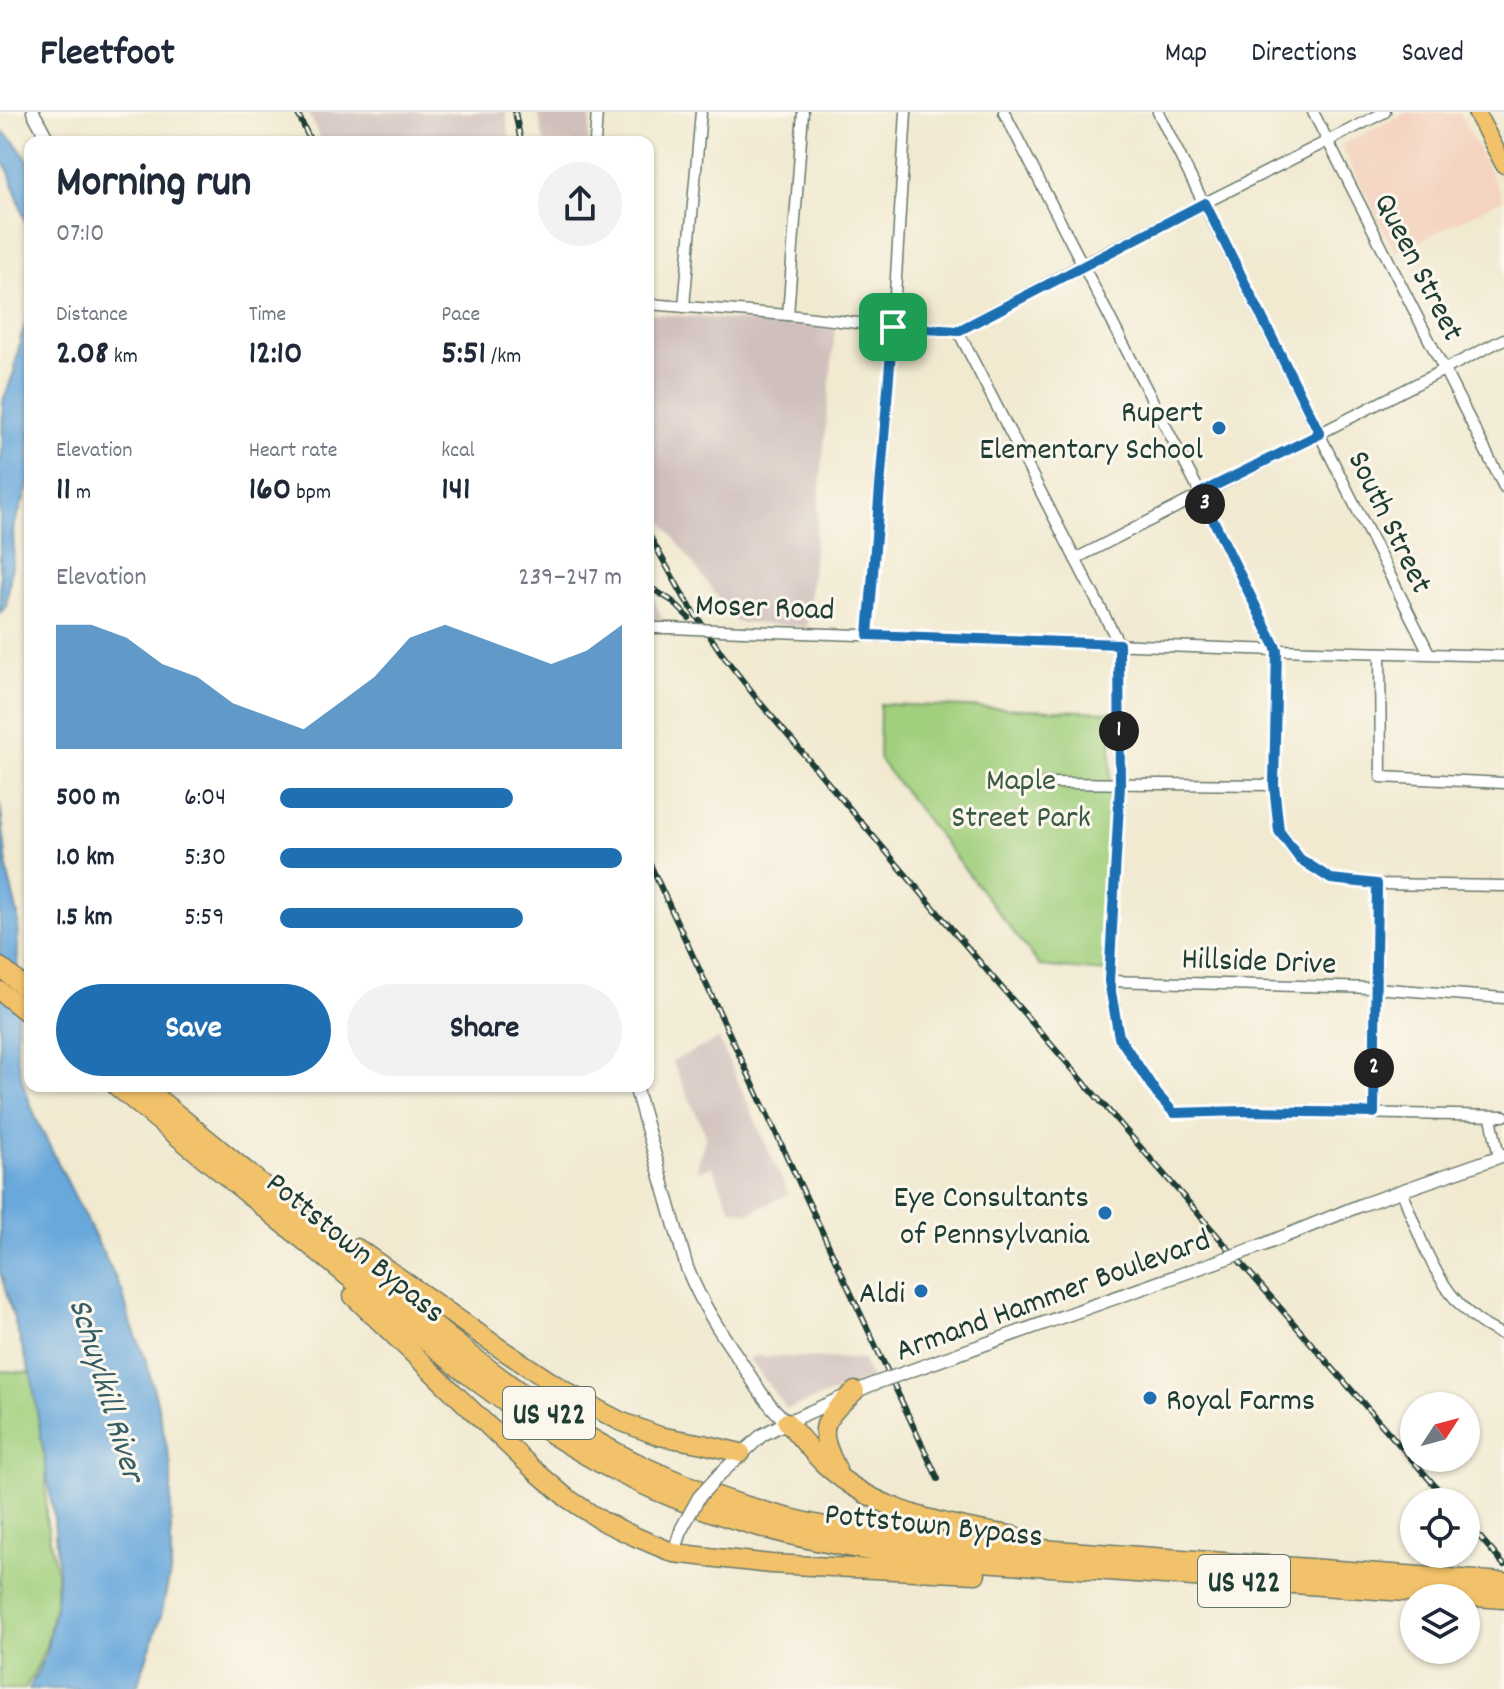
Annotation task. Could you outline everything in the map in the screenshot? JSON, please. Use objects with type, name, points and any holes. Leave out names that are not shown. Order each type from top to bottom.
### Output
[{"type":"highway","points":[[0,967],[24,987]]},
{"type":"highway","points":[[0,991],[24,1010]]},
{"type":"highway","name":"Pottstown Bypass","points":[[123,1092],[504,1403],[608,1468],[723,1517],[827,1545],[953,1566],[999,1554]]},
{"type":"highway","name":"Pottstown Bypass","points":[[150,1092],[484,1366],[599,1443],[689,1486],[768,1513],[863,1534],[940,1542],[999,1554],[1423,1594],[1497,1598]]},
{"type":"highway","points":[[224,1152],[310,1216],[577,1399],[650,1433],[741,1453]]},
{"type":"highway","points":[[284,1225],[532,1468],[567,1498],[602,1521],[674,1553],[771,1564],[953,1566]]},
{"type":"highway","points":[[842,1479],[826,1445],[825,1426],[830,1415],[864,1388]]},
{"type":"highway","points":[[787,1422],[842,1479],[897,1510],[928,1519],[999,1554]]},
{"type":"highway","name":"US 422","points":[[999,1554],[1130,1555],[1504,1582]]},
{"type":"main road","points":[[1476,112],[1504,165]]},
{"type":"street","points":[[33,112],[46,136]]},
{"type":"street","points":[[595,136],[597,112]]},
{"type":"street","points":[[684,307],[701,112]]},
{"type":"street","points":[[788,315],[803,112]]},
{"type":"street","points":[[868,635],[893,327],[906,112]]},
{"type":"street","points":[[1004,112],[1277,650],[1274,785],[1279,831],[1300,859],[1331,879],[1377,884],[1504,886]]},
{"type":"street","name":"South Street","points":[[1158,112],[1429,653]]},
{"type":"street","name":"Queen Street","points":[[1313,112],[1504,487]]},
{"type":"street","points":[[654,304],[958,331],[1385,112]]},
{"type":"street","points":[[958,331],[1119,644],[1120,785],[1109,981],[1119,1037],[1157,1094],[1174,1113],[1244,1111],[1504,1116]]},
{"type":"street","points":[[1075,559],[1504,339]]},
{"type":"street","name":"Moser Road","points":[[654,628],[1504,656]]},
{"type":"street","points":[[1380,653],[1381,777],[1504,783]]},
{"type":"street","points":[[1046,783],[1274,785]]},
{"type":"street","points":[[1374,1113],[1377,884]]},
{"type":"street","name":"Hillside Drive","points":[[1109,981],[1375,988],[1504,998]]},
{"type":"street","points":[[637,1092],[691,1277],[707,1312],[754,1383],[772,1409],[787,1422]]},
{"type":"street","points":[[1491,1117],[1502,1156]]},
{"type":"street","name":"Armand Hammer Boulevard","points":[[674,1553],[682,1528],[699,1497],[762,1435],[787,1422],[904,1373],[1502,1156]]},
{"type":"street","points":[[1402,1192],[1432,1267],[1442,1282],[1473,1317],[1504,1335]]},
{"type":"shaded area","points":[[308,112],[505,112],[509,136],[319,136]]},
{"type":"shaded area","points":[[538,112],[591,112],[589,136],[543,136]]},
{"type":"shaded area","points":[[1408,112],[1459,112],[1503,199],[1395,253],[1341,145]]},
{"type":"shaded area","points":[[654,314],[835,329],[807,627],[736,622],[667,528],[654,502]]},
{"type":"shaded area","points":[[654,601],[664,622],[654,621]]},
{"type":"shaded area","points":[[719,1039],[788,1194],[750,1213],[731,1209],[712,1166],[699,1171],[697,1167],[706,1135],[672,1061]]},
{"type":"shaded area","points":[[755,1356],[862,1359],[871,1379],[787,1409],[749,1359]]},
{"type":"green space","name":"Maple Street Park","points":[[880,704],[1112,712],[1105,972],[1040,966],[879,759]]},
{"type":"green space","points":[[0,1371],[38,1373],[46,1460],[46,1519],[56,1571],[56,1599],[46,1646],[25,1689],[0,1689]]},
{"type":"water","points":[[0,129],[24,155],[24,217],[9,172],[0,156]]},
{"type":"water","points":[[24,328],[24,498],[13,530],[14,551],[6,606],[0,613],[3,401],[14,372]]},
{"type":"water","name":"Schuylkill River","points":[[0,803],[8,874],[18,915],[17,1056],[24,1092],[122,1291],[145,1358],[171,1466],[171,1568],[161,1616],[136,1689],[29,1689],[46,1654],[57,1596],[58,1569],[54,1519],[32,1380],[0,1272]]},
{"type":"railway","points":[[297,112],[308,136]]},
{"type":"railway","points":[[515,112],[520,136]]},
{"type":"railway","points":[[654,544],[685,599],[757,699],[995,980],[1437,1488]]},
{"type":"railway","points":[[654,590],[672,601],[689,618]]},
{"type":"railway","points":[[654,873],[938,1479]]},
{"type":"railway","points":[[1480,1537],[1504,1565]]},
{"type":"place","name":"Rupert Elementary School","points":[[1219,428]]},
{"type":"place","name":"Eye Consultants of Pennsylvania","points":[[1105,1213]]},
{"type":"place","name":"Aldi","points":[[921,1291]]},
{"type":"place","name":"Royal Farms","points":[[1150,1398]]},
{"type":"route","points":[[1205,203],[1320,434],[1200,493],[1277,650],[1274,785],[1279,831],[1300,859],[1331,879],[1377,884],[1374,1113],[1174,1113],[1157,1094],[1119,1037],[1109,981],[1120,785],[1119,644],[868,635],[893,327],[958,331],[1205,203]]}]
